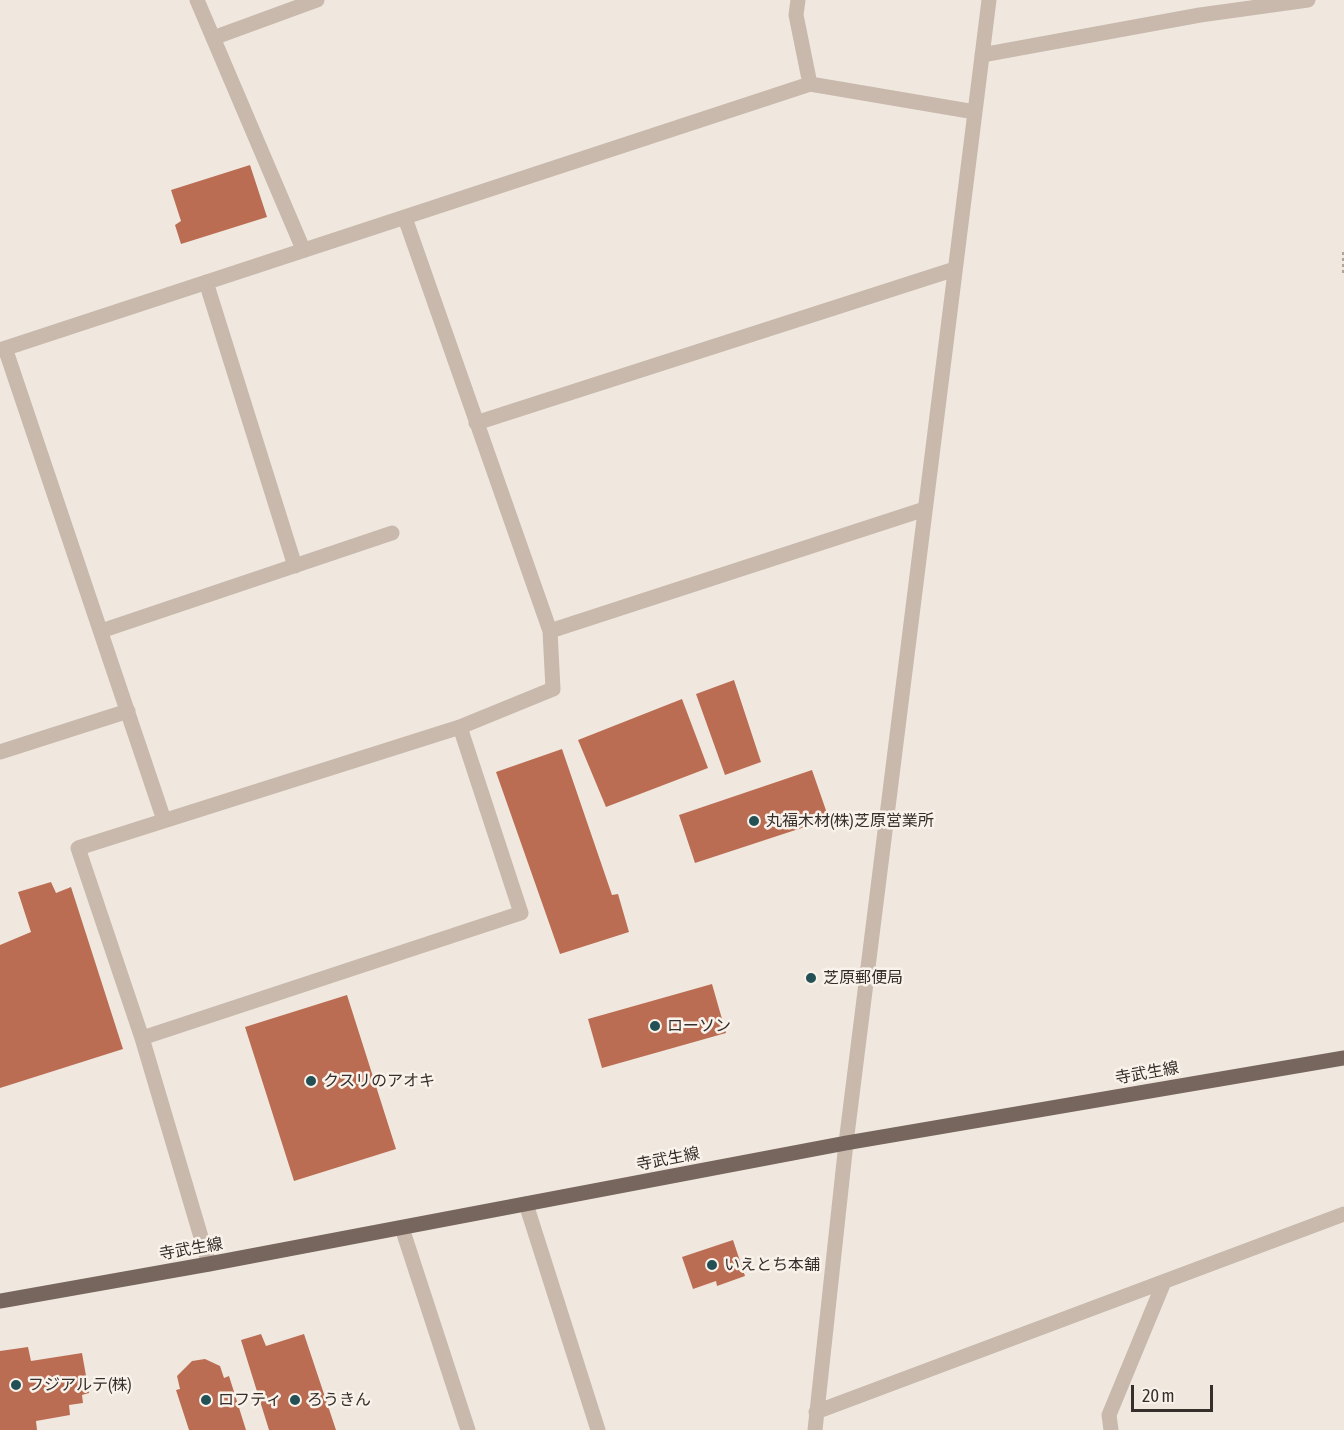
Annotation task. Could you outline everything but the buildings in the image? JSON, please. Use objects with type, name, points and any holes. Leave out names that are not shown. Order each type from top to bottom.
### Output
[{"type":"main road","name":"寺武生線","points":[[0,1301],[402,1228],[846,1143],[1344,1058]]},
{"type":"street","points":[[197,0],[303,249]]},
{"type":"street","points":[[213,38],[317,0]]},
{"type":"street","points":[[798,0],[796,15],[810,84]]},
{"type":"street","points":[[815,1430],[846,1143],[989,0]]},
{"type":"street","points":[[982,55],[1200,15],[1308,0]]},
{"type":"street","points":[[165,820],[2,349],[810,84],[975,112]]},
{"type":"street","points":[[209,1264],[142,1038],[78,848],[460,727],[553,689],[550,631],[405,218]]},
{"type":"street","points":[[476,423],[955,269]]},
{"type":"street","points":[[206,282],[296,566]]},
{"type":"street","points":[[550,631],[925,509]]},
{"type":"street","points":[[101,632],[393,533]]},
{"type":"street","points":[[0,752],[128,711]]},
{"type":"street","points":[[142,1038],[521,913],[460,727]]},
{"type":"street","points":[[526,1204],[598,1430]]},
{"type":"street","points":[[816,1412],[1344,1214]]},
{"type":"street","points":[[402,1228],[468,1430]]},
{"type":"street","points":[[1111,1430],[1109,1415],[1164,1282]]},
{"type":"path","points":[[1344,252],[1344,276]]},
{"type":"place","name":"丸福木材(株)芝原営業所","points":[[754,821]]},
{"type":"place","name":"芝原郵便局","points":[[811,978]]},
{"type":"place","name":"ローソン","points":[[655,1026]]},
{"type":"place","name":"クスリのアオキ","points":[[311,1081]]},
{"type":"place","name":"いえとち本舗","points":[[712,1265]]},
{"type":"place","name":"フジアルテ(株)","points":[[16,1385]]},
{"type":"place","name":"ロフティ","points":[[206,1400]]},
{"type":"place","name":"ろうきん","points":[[295,1400]]}]
